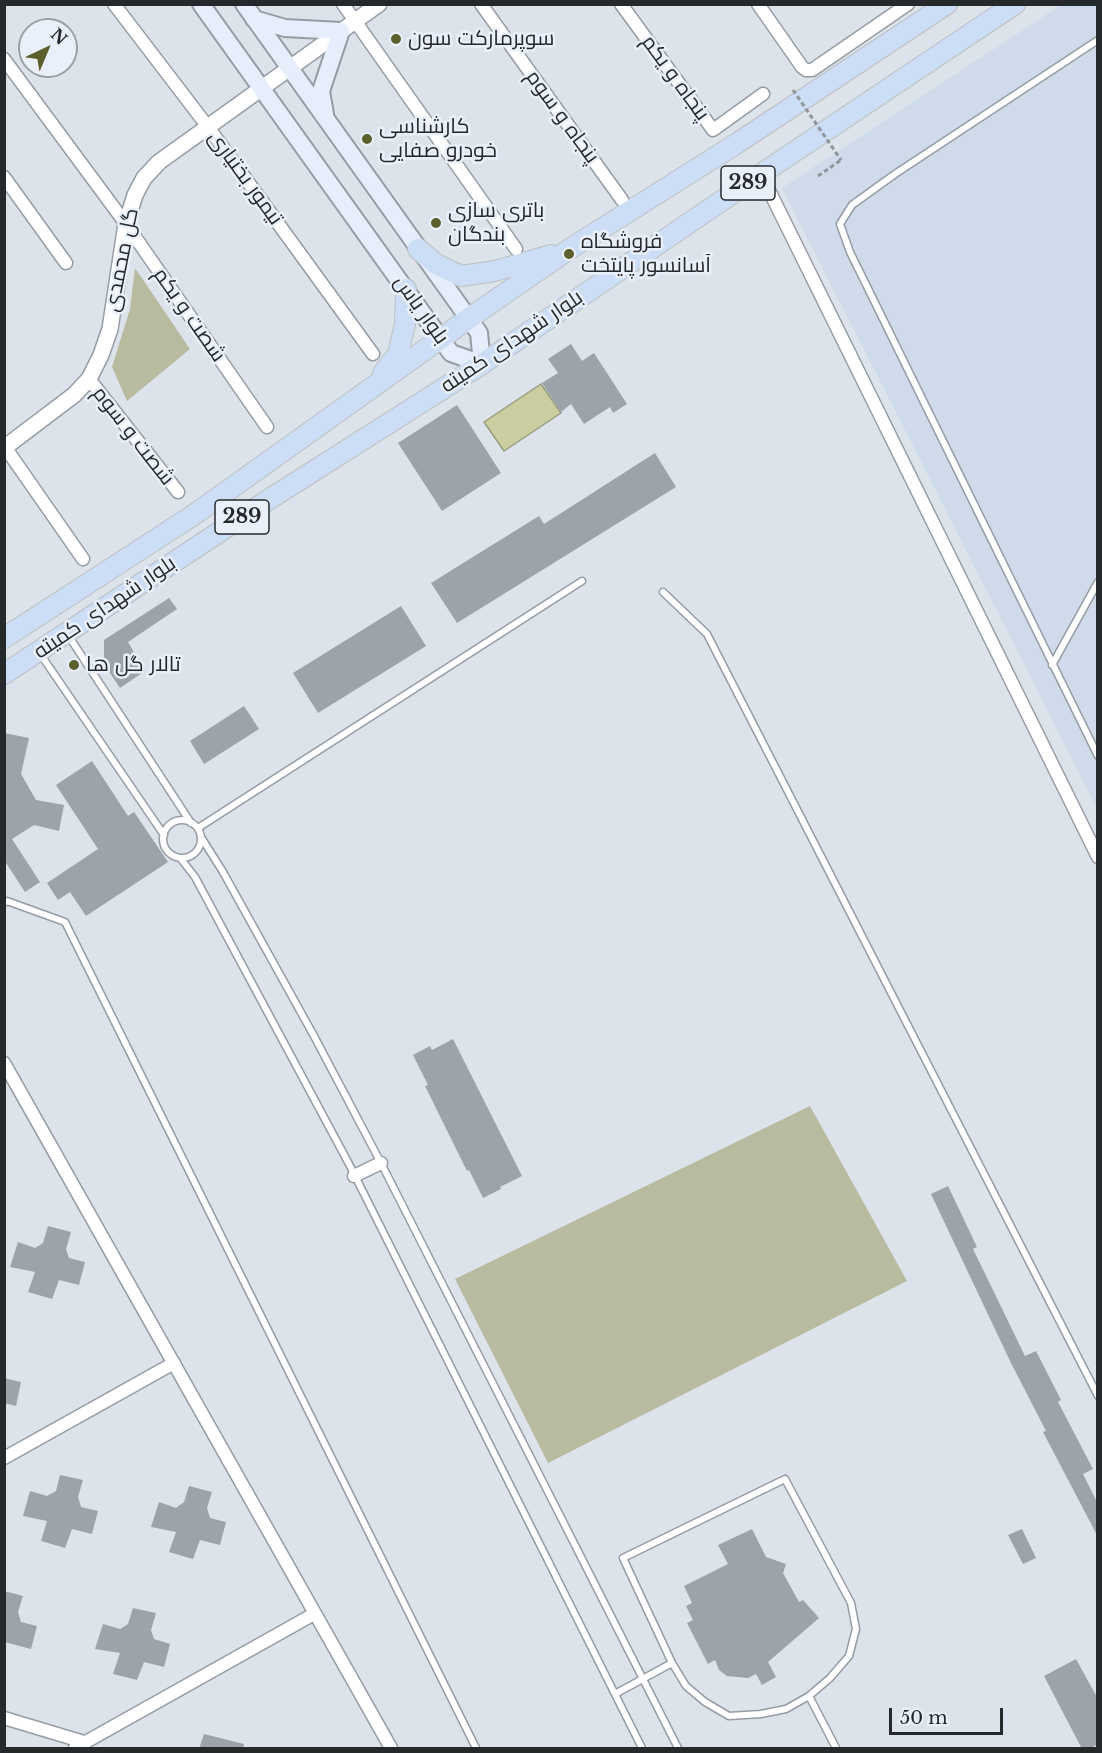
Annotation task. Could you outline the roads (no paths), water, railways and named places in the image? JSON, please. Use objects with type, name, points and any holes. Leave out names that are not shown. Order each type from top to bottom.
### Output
[{"type":"main road","name":"بلوار یاس","points":[[201,4],[451,353],[482,364],[479,333],[244,4]]},
{"type":"main road","name":"بلوار شهدای کمیته","points":[[4,638],[195,514],[373,387],[436,332],[463,312],[568,250],[739,142],[946,4]]},
{"type":"main road","name":"بلوار شهدای کمیته","points":[[4,674],[268,500],[482,364],[1015,4]]},
{"type":"main road","points":[[254,19],[285,28],[348,26],[321,91],[326,120]]},
{"type":"main road","points":[[418,249],[436,264],[461,276],[495,271],[568,250]]},
{"type":"main road","points":[[373,387],[398,354],[405,324],[406,289]]},
{"type":"street","name":"تیمور بختیاری","points":[[114,4],[208,127],[373,354]]},
{"type":"street","points":[[343,4],[348,26],[516,249]]},
{"type":"street","name":"گل محمدی","points":[[5,448],[74,395],[89,379],[101,355],[110,328],[126,224],[135,195],[144,178],[159,162],[379,4]]},
{"type":"street","name":"پنجاه و سوم","points":[[481,4],[622,200]]},
{"type":"street","name":"پنجاه و یکم","points":[[621,4],[713,130],[763,94]]},
{"type":"street","points":[[758,4],[802,67],[812,70],[907,5]]},
{"type":"street","name":"شصت و یکم","points":[[4,59],[126,224],[267,427]]},
{"type":"street","points":[[761,174],[1098,857]]},
{"type":"street","points":[[4,177],[66,263]]},
{"type":"street","name":"شصت و سوم","points":[[89,379],[178,492]]},
{"type":"street","points":[[5,448],[83,559]]},
{"type":"street","points":[[4,1063],[391,1749]]},
{"type":"street","points":[[354,1176],[381,1163]]},
{"type":"street","points":[[4,1458],[174,1363]]},
{"type":"street","points":[[4,1718],[79,1745],[314,1614]]},
{"type":"lane","points":[[1098,40],[895,174],[852,205],[840,224],[850,252],[1098,756]]},
{"type":"lane","points":[[198,828],[582,581]]},
{"type":"lane","points":[[1052,665],[1098,582]]},
{"type":"lane","points":[[663,592],[707,634],[1098,1396]]},
{"type":"lane","points":[[67,633],[191,823]]},
{"type":"lane","points":[[39,652],[164,835]]},
{"type":"lane","points":[[642,1749],[354,1176],[195,878],[182,858],[170,853],[164,842],[164,835],[174,822],[180,820],[198,828],[314,1036],[381,1163],[678,1749]]},
{"type":"lane","points":[[182,858],[194,855],[201,844],[201,837]]},
{"type":"lane","points":[[4,903],[8,901],[65,922],[476,1749]]},
{"type":"lane","points":[[785,1479],[851,1603],[856,1629],[849,1656],[830,1678],[809,1696],[786,1708],[761,1714],[729,1716],[705,1702],[686,1686],[672,1663],[623,1558],[785,1479]]},
{"type":"lane","points":[[615,1694],[672,1663]]},
{"type":"lane","points":[[809,1696],[836,1749]]},
{"type":"place","name":"سوپرمارکت سون","points":[[396,39]]},
{"type":"place","name":"کارشناسی خودرو صفایی","points":[[367,139]]},
{"type":"place","name":"باتری سازی بندگان","points":[[436,223]]},
{"type":"place","name":"فروشگاه آسانسور پایتخت","points":[[569,254]]},
{"type":"place","name":"تالار گل ها","points":[[74,665]]}]
